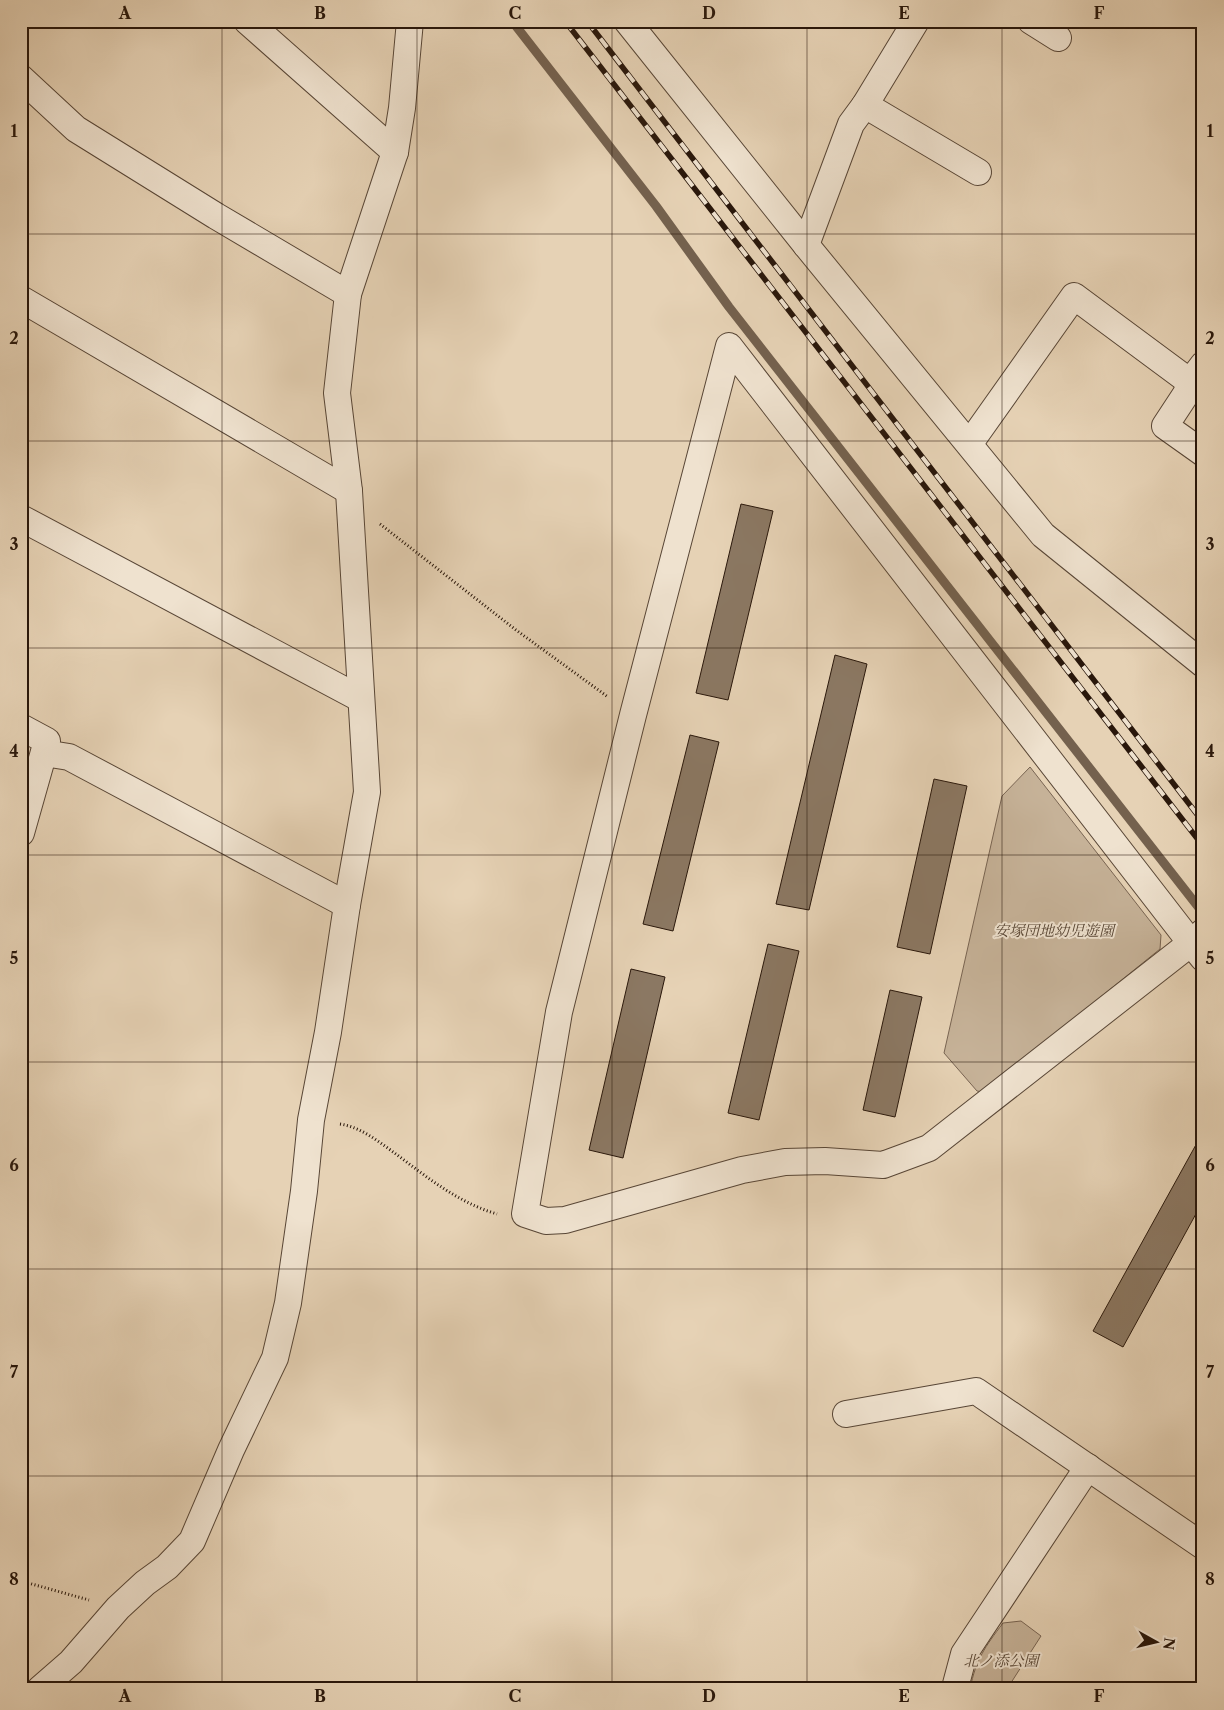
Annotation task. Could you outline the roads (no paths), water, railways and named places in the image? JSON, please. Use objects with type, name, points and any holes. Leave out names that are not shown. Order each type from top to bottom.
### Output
[{"type":"street","points":[[247,21],[394,152]]},
{"type":"street","points":[[40,1689],[71,1662],[118,1608],[145,1583],[167,1567],[192,1541],[231,1450],[275,1358],[288,1303],[304,1191],[307,1145],[328,1032],[347,905],[367,792],[350,496],[337,393],[348,294],[394,152],[402,108],[410,21]]},
{"type":"street","points":[[627,21],[806,245],[1044,535],[1203,664]]},
{"type":"street","points":[[806,245],[851,124],[865,105],[916,21]]},
{"type":"street","points":[[1031,21],[1058,38]]},
{"type":"street","points":[[21,78],[76,130],[348,294]]},
{"type":"street","points":[[865,105],[978,172]]},
{"type":"street","points":[[970,443],[1074,296],[1196,374],[1186,394],[1165,426],[1203,454]]},
{"type":"street","points":[[21,299],[350,496]]},
{"type":"street","points":[[729,346],[1199,945],[929,1148],[883,1166],[825,1161],[785,1162],[742,1170],[565,1220],[546,1221],[525,1214],[559,1012],[633,715],[729,346]]},
{"type":"street","points":[[21,518],[361,699]]},
{"type":"street","points":[[21,727],[47,741],[21,833]]},
{"type":"street","points":[[44,753],[69,757],[347,905]]},
{"type":"street","points":[[846,1414],[976,1391],[1203,1546]]},
{"type":"street","points":[[956,1689],[964,1654],[1088,1467]]},
{"type":"waterway","points":[[512,21],[656,206],[729,307],[1203,913]]},
{"type":"railway","points":[[565,21],[1203,846]]},
{"type":"railway","points":[[587,21],[1203,822]]},
{"type":"park label","name":"安塚団地幼児遊園","points":[[1054,930]]},
{"type":"park label","name":"北ノ添公園","points":[[1001,1660]]}]
